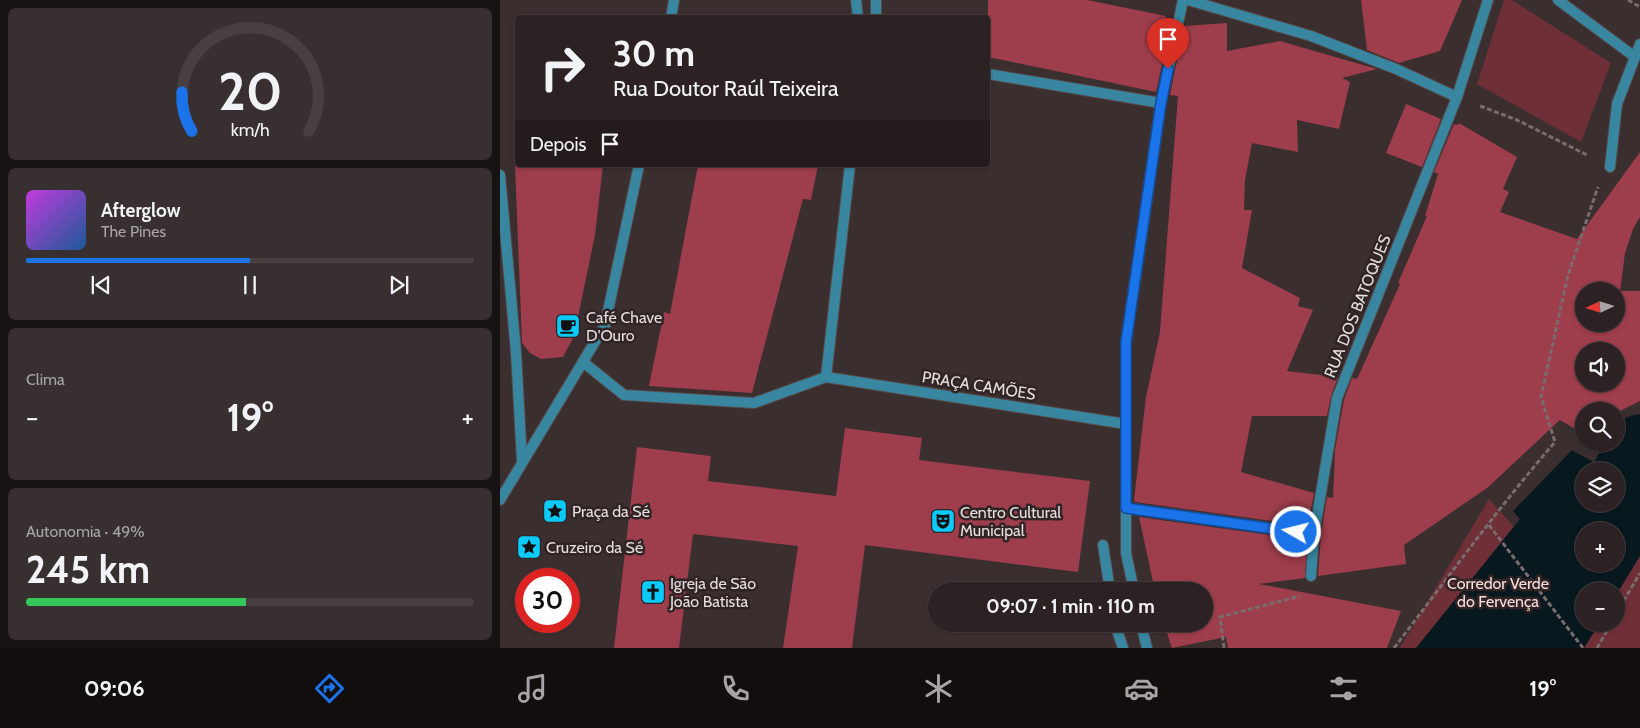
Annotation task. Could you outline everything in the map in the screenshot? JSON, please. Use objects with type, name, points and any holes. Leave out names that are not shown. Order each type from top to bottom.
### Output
[{"type":"street","points":[[672,15],[674,0]]},
{"type":"street","points":[[856,0],[858,15]]},
{"type":"street","points":[[876,0],[876,15]]},
{"type":"street","points":[[1132,582],[1126,553],[1126,342],[1161,103],[1183,0]]},
{"type":"street","points":[[1188,0],[1311,36],[1396,69],[1457,97]]},
{"type":"street","name":"RUA DOS BATOQUES","points":[[1311,576],[1314,534],[1337,398],[1457,97],[1488,0]]},
{"type":"street","points":[[1558,0],[1635,57]]},
{"type":"street","points":[[1610,167],[1617,104],[1640,44]]},
{"type":"street","points":[[990,74],[1161,103]]},
{"type":"street","points":[[500,500],[605,325],[639,167]]},
{"type":"street","points":[[583,362],[624,395],[754,403],[826,377],[850,167]]},
{"type":"street","points":[[500,174],[516,352],[522,461]]},
{"type":"street","name":"PRAÇA CAMÕES","points":[[826,377],[1126,424]]},
{"type":"street","points":[[1126,508],[1314,534]]},
{"type":"street","points":[[1102,546],[1108,582]]},
{"type":"street","points":[[1118,632],[1123,648]]},
{"type":"street","points":[[1144,632],[1147,648]]},
{"type":"path","points":[[1628,0],[1640,7]]},
{"type":"path","points":[[1394,648],[1489,525],[1508,497],[1555,442],[1541,397],[1550,351],[1568,275],[1596,190],[1610,167],[1517,120],[1457,97]]},
{"type":"path","points":[[1489,525],[1583,648]]},
{"type":"path","points":[[1625,599],[1640,573]]},
{"type":"path","points":[[1224,648],[1220,617],[1308,594],[1311,576]]},
{"type":"path","points":[[1597,648],[1606,632]]},
{"type":"green space","points":[[1504,0],[1512,0],[1611,63],[1581,142],[1477,84]]},
{"type":"green space","name":"Corredor Verde do Fervença","points":[[1489,499],[1575,595],[1575,632],[1625,632],[1624,582],[1640,556],[1640,648],[1400,648]]},
{"type":"shaded area","name":"Corredor Verde do Fervença","points":[[1572,450],[1593,462],[1575,462],[1575,512],[1625,512],[1625,481],[1640,491],[1640,556],[1624,582],[1575,582],[1575,632],[1594,632],[1584,648],[1416,648],[1520,519],[1513,511]]},
{"type":"building","points":[[988,0],[1087,0],[1166,16],[1164,28],[1170,28],[1156,92],[990,57],[990,15],[988,15]]},
{"type":"building","points":[[1361,0],[1462,0],[1440,51],[1399,63],[1367,50]]},
{"type":"building","points":[[1227,23],[1227,51],[1280,41],[1377,69],[1342,78],[1350,82],[1339,129],[1297,120],[1298,152],[1252,143],[1245,180],[1244,210],[1252,210],[1242,268],[1300,298],[1298,306],[1313,310],[1287,371],[1338,377],[1331,396],[1327,416],[1252,416],[1241,472],[1314,493],[1308,526],[1135,502],[1134,500],[1146,397],[1160,332],[1178,96],[1170,95],[1184,26]]},
{"type":"building","points":[[1406,104],[1441,119],[1422,167],[1386,153]]},
{"type":"building","points":[[1459,123],[1517,157],[1503,189],[1509,192],[1500,212],[1577,239],[1640,152],[1640,217],[1633,229],[1625,253],[1621,282],[1575,282],[1575,332],[1625,332],[1625,291],[1640,291],[1640,401],[1625,408],[1625,402],[1575,402],[1575,429],[1560,420],[1487,488],[1404,545],[1406,564],[1318,576],[1321,535],[1327,497],[1333,498],[1335,450],[1344,400],[1352,378],[1357,379],[1400,284],[1398,283],[1427,216],[1425,216],[1438,174],[1434,172],[1454,124],[1458,125]]},
{"type":"building","points":[[515,167],[603,167],[595,235],[574,336],[563,357],[541,359],[530,353],[522,343]]},
{"type":"building","points":[[698,167],[818,167],[811,200],[803,199],[752,393],[649,386],[664,312],[670,314]]},
{"type":"building","name":"Centro Cultural Municipal","points":[[845,428],[922,438],[919,460],[1090,481],[1078,572],[865,545],[852,648],[783,648],[798,546],[693,534],[679,648],[614,648],[637,447],[711,456],[708,481],[836,496]]},
{"type":"building","points":[[1139,517],[1307,540],[1305,578],[1259,584],[1401,611],[1387,648],[1228,648],[1226,637],[1172,648],[1167,632],[1213,632],[1213,582],[1153,582]]},
{"type":"waterway","points":[[1625,473],[1640,447]]},
{"type":"place","name":"Café Chave D'Ouro","points":[[568,326]]},
{"type":"place","name":"Praça da Sé","points":[[555,511]]},
{"type":"place","name":"Centro Cultural Municipal","points":[[943,521]]},
{"type":"place","name":"Cruzeiro da Sé","points":[[529,547]]},
{"type":"place","name":"Igreja de São João Batista","points":[[653,592]]},
{"type":"route","points":[[1168,69],[1161,103],[1126,342],[1126,508],[1296,532]]}]
